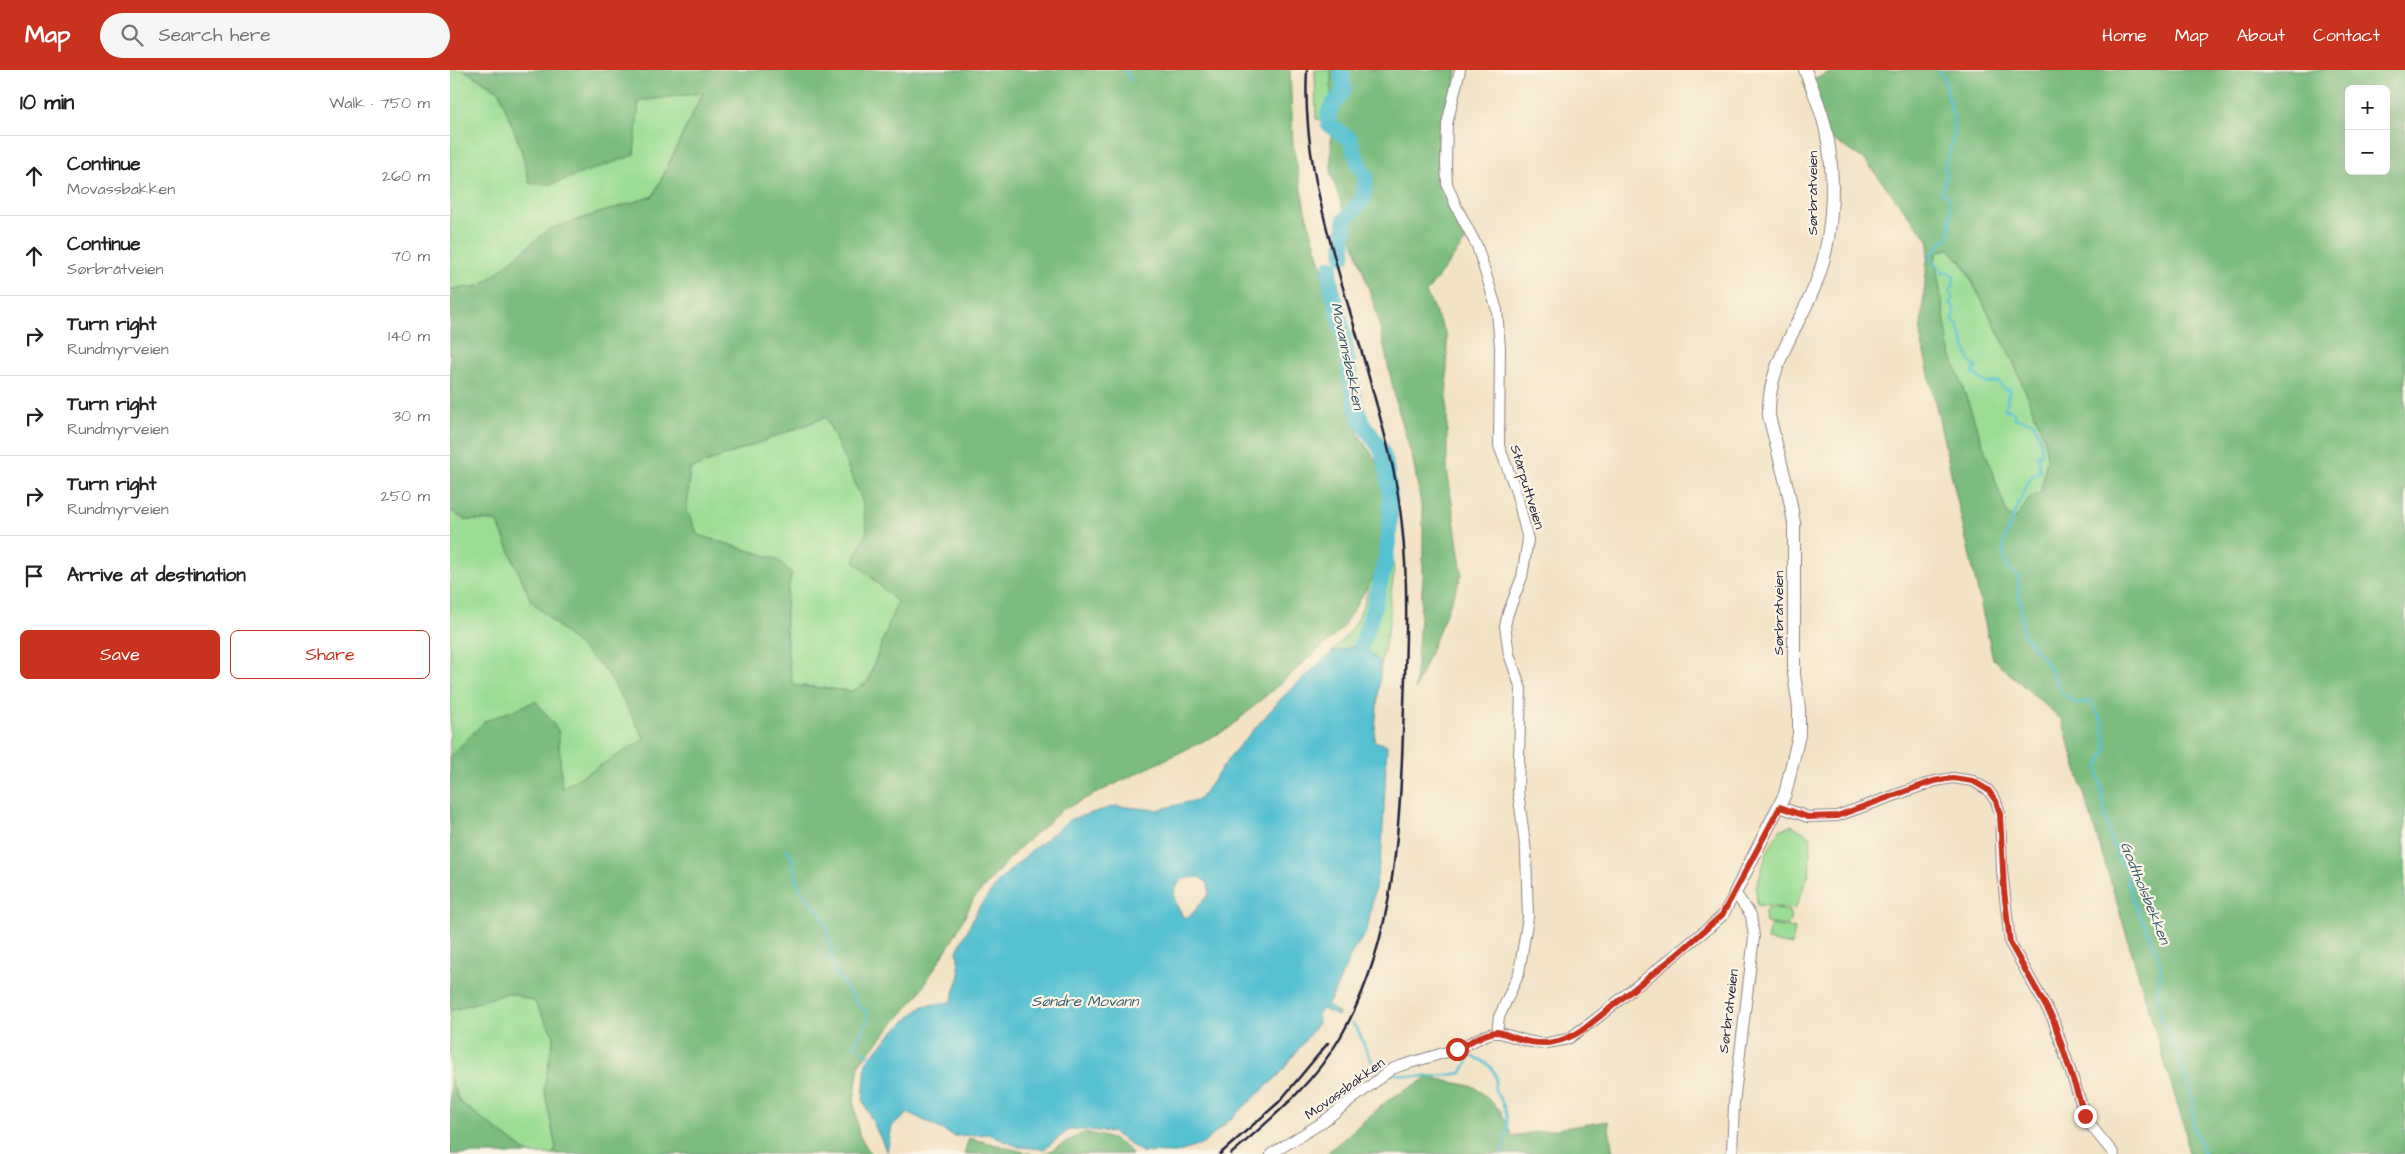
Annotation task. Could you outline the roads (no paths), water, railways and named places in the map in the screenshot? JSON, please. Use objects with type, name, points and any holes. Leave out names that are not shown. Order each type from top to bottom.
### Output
[{"type":"street","name":"Stårputtveien","points":[[1460,70],[1447,124],[1447,184],[1477,246],[1497,310],[1500,348],[1499,446],[1516,492],[1528,540],[1522,577],[1505,626],[1509,654],[1521,689],[1518,784],[1521,826],[1526,852],[1528,917],[1519,972],[1500,1017],[1497,1032]]},
{"type":"street","name":"Sørbråtveien","points":[[1732,1154],[1734,1104],[1754,938],[1750,915],[1735,893],[1780,807],[1795,756],[1799,717],[1794,674],[1794,523],[1789,495],[1769,416],[1769,405],[1777,364],[1811,296],[1822,267],[1829,232],[1831,202],[1827,132],[1805,70]]},
{"type":"street","points":[[1780,807],[1808,817],[1837,816],[1934,781],[1953,778],[1973,781],[1988,790],[1996,801],[2000,814],[2003,880],[2010,943],[2053,1019],[2087,1121],[2114,1154]]},
{"type":"street","points":[[1497,1032],[1526,1042],[1542,1044],[1556,1042],[1577,1034],[1712,926],[1722,915],[1735,893]]},
{"type":"street","name":"Movassbakken","points":[[1271,1154],[1320,1124],[1390,1071],[1457,1049],[1486,1035],[1497,1032]]},
{"type":"water","name":"Søndre Movann","points":[[1362,644],[1381,663],[1374,741],[1387,745],[1382,849],[1367,931],[1351,954],[1331,1000],[1327,1004],[1339,1014],[1338,1016],[1323,1009],[1318,1015],[1318,1023],[1279,1075],[1203,1144],[1176,1153],[1142,1152],[1112,1132],[1070,1129],[1044,1149],[1019,1147],[988,1134],[955,1136],[909,1113],[892,1126],[887,1152],[863,1101],[866,1062],[894,1031],[923,1006],[951,1002],[960,975],[957,951],[979,907],[1002,878],[1031,851],[1071,819],[1116,806],[1157,810],[1200,799],[1232,754],[1281,699],[1331,653]],"holes":[[[1199,877],[1208,883],[1209,894],[1189,917],[1183,917],[1174,898],[1175,889],[1182,879]]]},
{"type":"waterway","points":[[1125,70],[1131,80]]},
{"type":"waterway","name":"Movannsbekken","points":[[1341,70],[1344,88],[1330,109],[1329,125],[1350,139],[1359,165],[1366,176],[1363,199],[1345,220],[1343,256]]},
{"type":"waterway","name":"Godtholsbekken","points":[[1939,70],[1944,76],[1953,118],[1953,140],[1945,166],[1946,178],[1942,192],[1950,199],[1950,235],[1930,256],[1942,273],[1948,272],[1954,276],[1953,287],[1949,289],[1953,300],[1950,304],[1954,306],[1953,321],[1958,325],[1970,362],[1976,367],[1973,373],[1986,383],[1999,382],[2004,389],[2010,389],[2005,409],[2014,412],[2014,418],[2033,422],[2040,437],[2042,454],[2038,454],[2040,471],[2031,477],[2010,524],[2003,549],[2007,567],[2018,576],[2024,635],[2050,667],[2062,694],[2078,704],[2090,701],[2103,722],[2106,749],[2098,769],[2109,833],[2118,858],[2127,870],[2128,882],[2135,905],[2156,949],[2161,966],[2158,993],[2161,1018],[2180,1060],[2193,1101],[2193,1125],[2204,1154]]},
{"type":"waterway","name":"Movannsbekken","points":[[1331,267],[1330,282],[1344,335],[1353,393],[1363,424],[1377,443],[1384,458],[1390,505],[1389,529],[1382,576],[1362,644]]},
{"type":"waterway","points":[[787,849],[793,859],[799,888],[823,916],[830,940],[834,970],[853,998],[868,1014],[865,1026],[855,1046]]},
{"type":"waterway","points":[[1352,1023],[1357,1029],[1369,1056],[1378,1066],[1385,1070]]},
{"type":"waterway","points":[[862,1050],[871,1057]]},
{"type":"waterway","points":[[1392,1073],[1427,1077],[1462,1073],[1470,1056],[1486,1064],[1495,1074],[1495,1090],[1506,1114],[1507,1134],[1501,1154]]},
{"type":"railway","points":[[1231,1154],[1305,1085],[1330,1054],[1341,1036],[1360,998],[1374,958],[1385,917],[1397,833],[1405,675],[1406,614],[1402,524],[1398,494],[1386,440],[1319,198],[1310,148],[1306,96],[1307,70]]},
{"type":"railway","points":[[1220,1154],[1279,1102],[1328,1043]]}]
